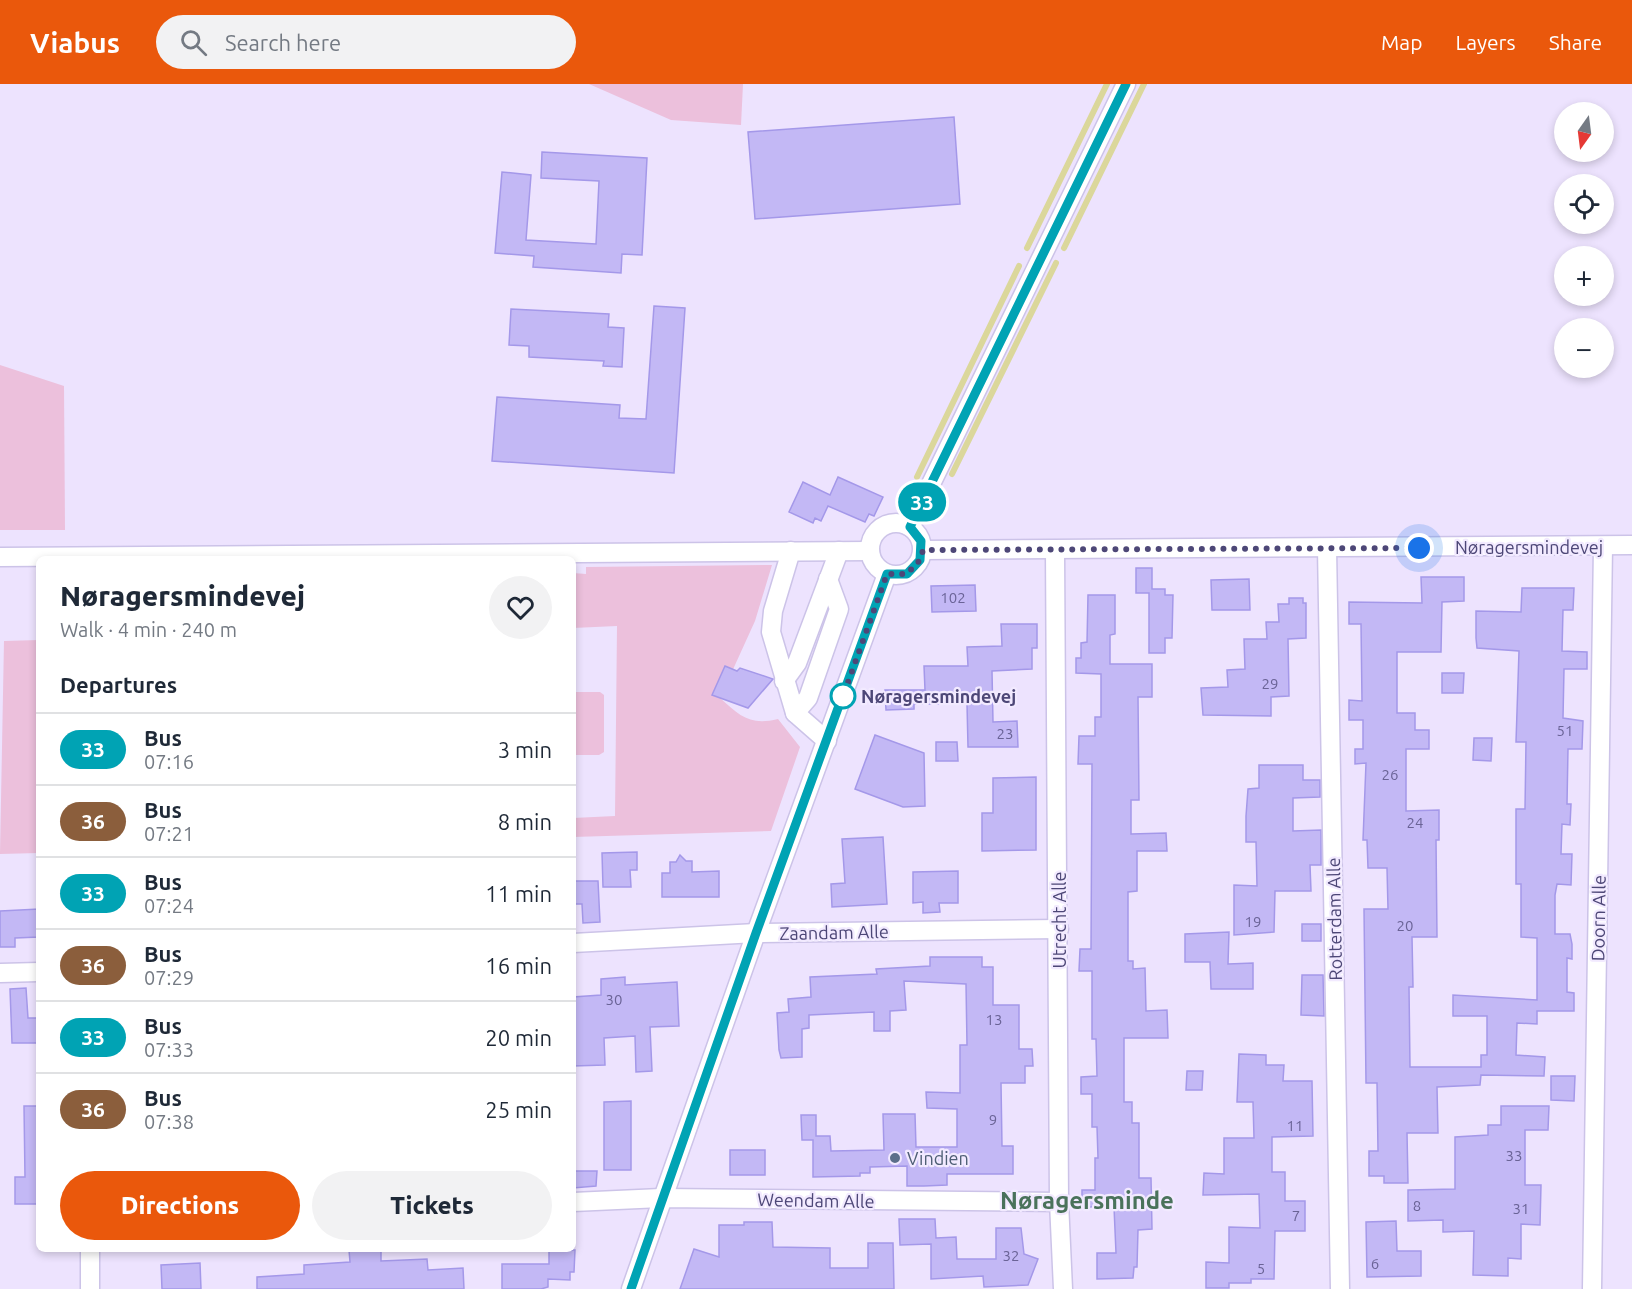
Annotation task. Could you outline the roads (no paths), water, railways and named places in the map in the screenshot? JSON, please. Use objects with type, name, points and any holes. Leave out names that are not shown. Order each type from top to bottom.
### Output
[{"type":"street","points":[[910,527],[1126,84]]},
{"type":"street","points":[[901,523],[910,527],[917,533],[923,550],[920,560],[907,574],[887,574],[878,569],[870,550],[875,533],[883,527],[901,523]]},
{"type":"street","name":"Doorn Alle","points":[[1592,1289],[1603,546]]},
{"type":"street","name":"Nøragersmindevej","points":[[923,550],[1632,546]]},
{"type":"street","name":"Rotterdam Alle","points":[[1327,548],[1340,1289]]},
{"type":"street","points":[[525,556],[870,550]]},
{"type":"street","name":"Utrecht Alle","points":[[1055,550],[1059,1202],[1063,1289]]},
{"type":"street","points":[[791,551],[773,611],[771,632],[795,713],[827,741]]},
{"type":"street","points":[[784,681],[797,663],[839,551]]},
{"type":"street","points":[[0,557],[36,557]]},
{"type":"street","points":[[631,1289],[661,1198],[887,574]]},
{"type":"street","points":[[795,713],[808,698],[839,609],[828,579]]},
{"type":"street","name":"Zaandam Alle","points":[[576,943],[756,933],[1059,930]]},
{"type":"street","points":[[0,973],[36,972]]},
{"type":"street","name":"Weendam Alle","points":[[576,1202],[661,1198],[1059,1202]]},
{"type":"street","points":[[90,1252],[90,1289]]},
{"type":"waterway","points":[[1027,248],[1107,84]]},
{"type":"waterway","points":[[1064,248],[1144,84]]},
{"type":"waterway","points":[[952,474],[1056,263]]},
{"type":"waterway","points":[[917,477],[1019,266]]},
{"type":"place","name":"Nøragersmindevej","points":[[843,696]]},
{"type":"place","name":"Vindien","points":[[895,1158]]},
{"type":"district","name":"Nøragersminde","points":[[1087,1200]]}]
